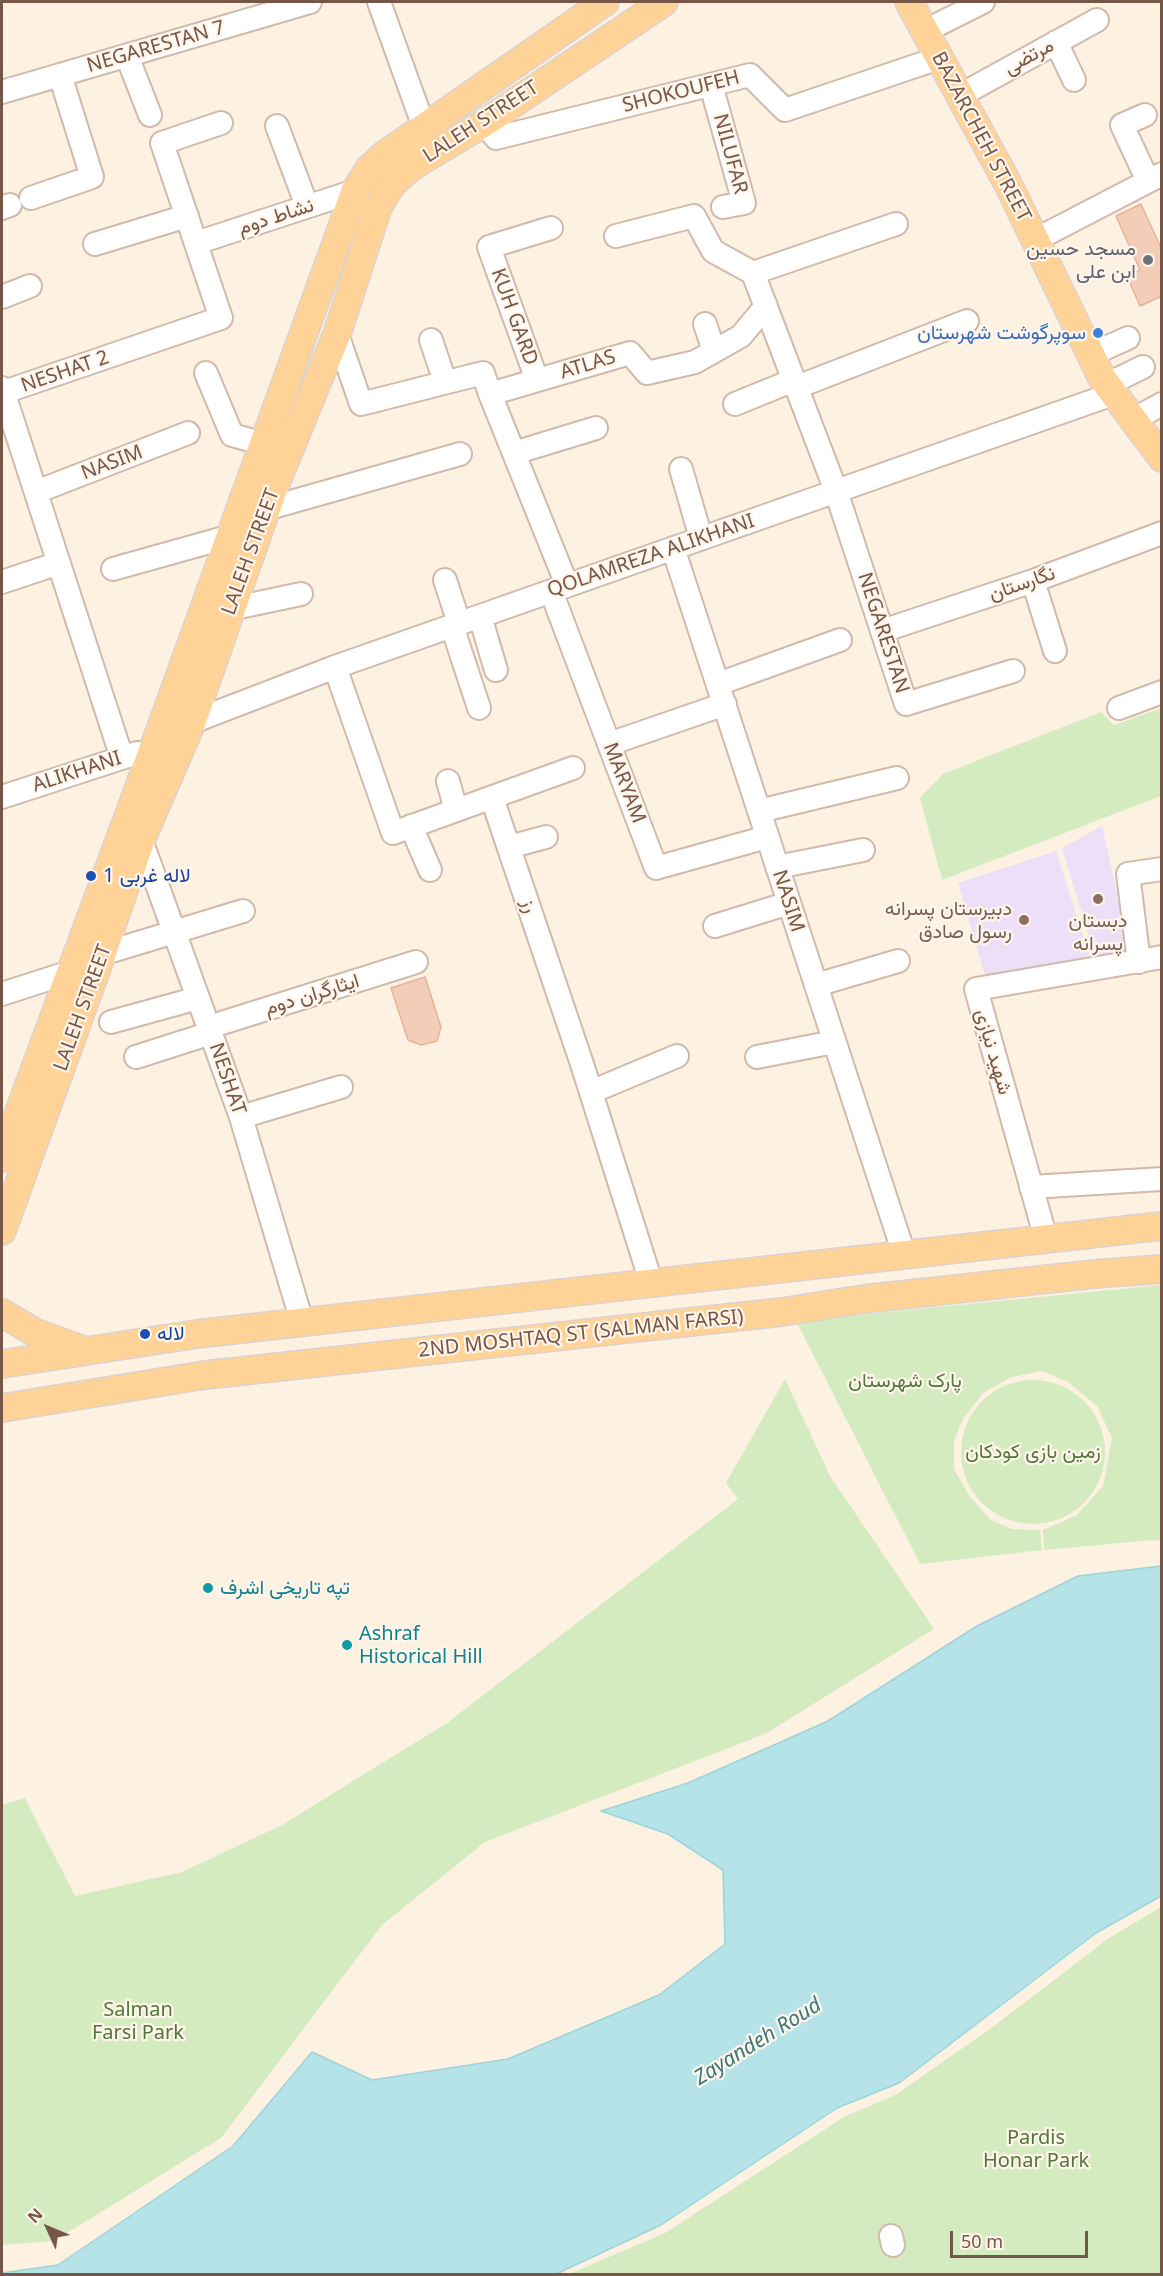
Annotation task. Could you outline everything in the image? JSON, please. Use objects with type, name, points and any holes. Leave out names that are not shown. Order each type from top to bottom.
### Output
[{"type":"main road","name":"LALEH STREET","points":[[2,1231],[10,1177],[63,1064],[141,840],[192,722],[207,636],[231,536],[355,191],[369,168],[384,155],[605,2]]},
{"type":"main road","name":"LALEH STREET","points":[[2,1158],[153,747],[207,636],[230,609],[266,509],[337,334],[378,207],[392,184],[411,167],[484,123],[664,2]]},
{"type":"main road","name":"BAZARCHEH STREET","points":[[909,2],[961,95],[1035,240],[1090,355],[1110,389],[1161,458]]},
{"type":"main road","points":[[2,1364],[197,1334],[1161,1226]]},
{"type":"main road","name":"2ND MOSHTAQ ST (SALMAN FARSI)","points":[[2,1408],[205,1375],[782,1312],[876,1297],[1161,1269]]},
{"type":"main road","points":[[2,1313],[34,1332],[87,1351]]},
{"type":"street","name":"NEGARESTAN 7","points":[[2,93],[310,2]]},
{"type":"street","points":[[379,2],[424,127]]},
{"type":"street","points":[[925,31],[983,2]]},
{"type":"street","name":"مرتضی","points":[[961,95],[1097,20]]},
{"type":"street","points":[[1056,42],[1074,80]]},
{"type":"street","points":[[127,56],[150,115]]},
{"type":"street","name":"SHOKOUFEH","points":[[484,123],[496,138],[750,75],[785,110],[939,58]]},
{"type":"street","points":[[14,204],[92,177],[60,75]]},
{"type":"street","name":"NILUFAR","points":[[711,85],[744,203],[723,207]]},
{"type":"street","points":[[1035,240],[1155,178],[1122,124],[1145,115]]},
{"type":"street","name":"NESHAT 2","points":[[122,758],[3,390],[221,318],[162,143],[221,123]]},
{"type":"street","points":[[277,126],[307,206]]},
{"type":"street","name":"نشاط دوم","points":[[196,243],[355,191]]},
{"type":"street","points":[[95,244],[187,216]]},
{"type":"street","points":[[616,236],[694,216],[713,251],[753,273],[896,224]]},
{"type":"street","name":"KUH GARD","points":[[537,381],[489,247],[551,228]]},
{"type":"street","name":"NEGARESTAN","points":[[753,273],[836,491],[906,704],[1013,671]]},
{"type":"street","points":[[2,297],[30,286]]},
{"type":"street","name":"ATLAS","points":[[490,394],[630,353],[647,373],[695,362],[741,336],[766,306]]},
{"type":"street","points":[[735,404],[968,321]]},
{"type":"street","points":[[705,324],[714,351]]},
{"type":"street","points":[[337,334],[361,404],[483,373],[514,453],[559,588]]},
{"type":"street","points":[[1090,355],[1128,338]]},
{"type":"street","points":[[431,340],[445,382]]},
{"type":"street","name":"QOLAMREZA ALIKHANI","points":[[192,722],[335,667],[836,491],[1110,389],[1143,367]]},
{"type":"street","points":[[206,374],[232,435],[264,444]]},
{"type":"street","points":[[1133,420],[1161,404]]},
{"type":"street","points":[[514,453],[596,428]]},
{"type":"street","name":"NASIM","points":[[36,492],[188,433]]},
{"type":"street","points":[[266,509],[460,454]]},
{"type":"street","points":[[681,469],[701,538]]},
{"type":"street","name":"نگارستان","points":[[882,631],[1033,581],[1161,533]]},
{"type":"street","points":[[113,569],[231,536]]},
{"type":"street","name":"NASIM","points":[[673,548],[904,1254]]},
{"type":"street","points":[[2,582],[59,563]]},
{"type":"street","points":[[445,580],[455,625],[479,708]]},
{"type":"street","points":[[1033,581],[1055,651]]},
{"type":"street","name":"MARYAM","points":[[559,588],[609,744],[656,868],[767,837]]},
{"type":"street","points":[[230,609],[301,594]]},
{"type":"street","points":[[480,616],[496,670]]},
{"type":"street","points":[[609,744],[840,640]]},
{"type":"street","points":[[335,667],[393,832],[573,768]]},
{"type":"street","points":[[1119,708],[1161,692]]},
{"type":"street","name":"ALIKHANI","points":[[2,797],[153,747]]},
{"type":"street","points":[[759,811],[897,778]]},
{"type":"street","points":[[448,780],[456,810]]},
{"type":"street","name":"رز","points":[[492,798],[591,1092],[651,1282]]},
{"type":"street","points":[[411,826],[430,870]]},
{"type":"street","points":[[509,847],[546,837]]},
{"type":"street","name":"NESHAT","points":[[141,840],[241,1117],[302,1322]]},
{"type":"street","points":[[777,867],[863,850]]},
{"type":"street","points":[[1139,962],[1128,874],[1161,869]]},
{"type":"street","points":[[715,926],[789,903]]},
{"type":"street","points":[[115,950],[243,911]]},
{"type":"street","name":"شهید نیازی","points":[[1046,1239],[976,990],[1161,957]]},
{"type":"street","points":[[816,985],[898,961]]},
{"type":"street","name":"ایثارگران دوم","points":[[136,1057],[416,962]]},
{"type":"street","points":[[2,994],[70,972]]},
{"type":"street","points":[[111,1022],[198,998]]},
{"type":"street","points":[[757,1057],[834,1042]]},
{"type":"street","points":[[591,1092],[677,1056]]},
{"type":"street","points":[[241,1117],[341,1087]]},
{"type":"street","points":[[1032,1187],[1161,1179]]},
{"type":"shaded area","name":"دبستان پسرانه","points":[[1102,826],[1130,951],[1095,956],[1062,848]]},
{"type":"shaded area","name":"دبیرستان پسرانه رسول صادق","points":[[1056,851],[1090,957],[986,979],[958,883]]},
{"type":"green space","points":[[1159,709],[1162,718],[1161,796],[942,880],[920,798],[943,774],[1101,712],[1114,725]]},
{"type":"green space","name":"پارک شهرستان","points":[[1161,1285],[1161,1541],[1044,1550],[1043,1530],[1077,1515],[1103,1486],[1112,1438],[1097,1406],[1068,1382],[1042,1371],[1012,1377],[983,1393],[963,1419],[954,1440],[954,1469],[968,1494],[991,1520],[1012,1529],[1040,1530],[1042,1550],[920,1564],[796,1321]]},
{"type":"green space","name":"Salman Farsi Park","points":[[785,1379],[830,1476],[934,1629],[765,1734],[485,1842],[382,1925],[221,2138],[54,2241],[2,2245],[2,1805],[25,1798],[75,1896],[182,1872],[282,1825],[447,1723],[738,1499],[726,1483]]},
{"type":"green space","name":"زمین بازی کودکان","points":[[1033,1380],[1061,1385],[1084,1401],[1100,1424],[1105,1452],[1100,1480],[1084,1503],[1061,1519],[1033,1524],[1005,1519],[982,1503],[966,1480],[961,1452],[966,1424],[982,1401],[1005,1385]]},
{"type":"green space","name":"Pardis Honar Park","points":[[1161,1907],[1161,2274],[569,2274],[665,2233],[844,2117],[897,2094],[994,2026],[1109,1938]]},
{"type":"water","name":"Zayandeh Roud","points":[[1161,1566],[1161,1896],[1096,1933],[899,2083],[837,2108],[661,2225],[556,2274],[2,2274],[58,2265],[233,2146],[312,2052],[372,2080],[508,2059],[659,1995],[725,1944],[723,1870],[668,1834],[601,1811],[688,1783],[828,1721],[977,1626],[1078,1576]]},
{"type":"building","name":"مسجد حسین ابن علی","points":[[1141,204],[1162,250],[1162,296],[1140,306],[1127,276],[1140,270],[1116,216]]},
{"type":"building","points":[[425,977],[441,1027],[437,1041],[421,1045],[408,1040],[391,988]]},
{"type":"place","name":"مسجد حسین ابن علی","points":[[1148,260]]},
{"type":"place","name":"سوپرگوشت شهرستان","points":[[1098,333]]},
{"type":"place","name":"لاله غربی 1","points":[[91,876]]},
{"type":"place","name":"دبستان پسرانه","points":[[1098,899]]},
{"type":"place","name":"دبیرستان پسرانه رسول صادق","points":[[1024,920]]},
{"type":"place","name":"لاله","points":[[145,1334]]},
{"type":"place","name":"تپه تاریخی اشرف","points":[[208,1588]]},
{"type":"place","name":"Ashraf Historical Hill","points":[[347,1645]]}]
